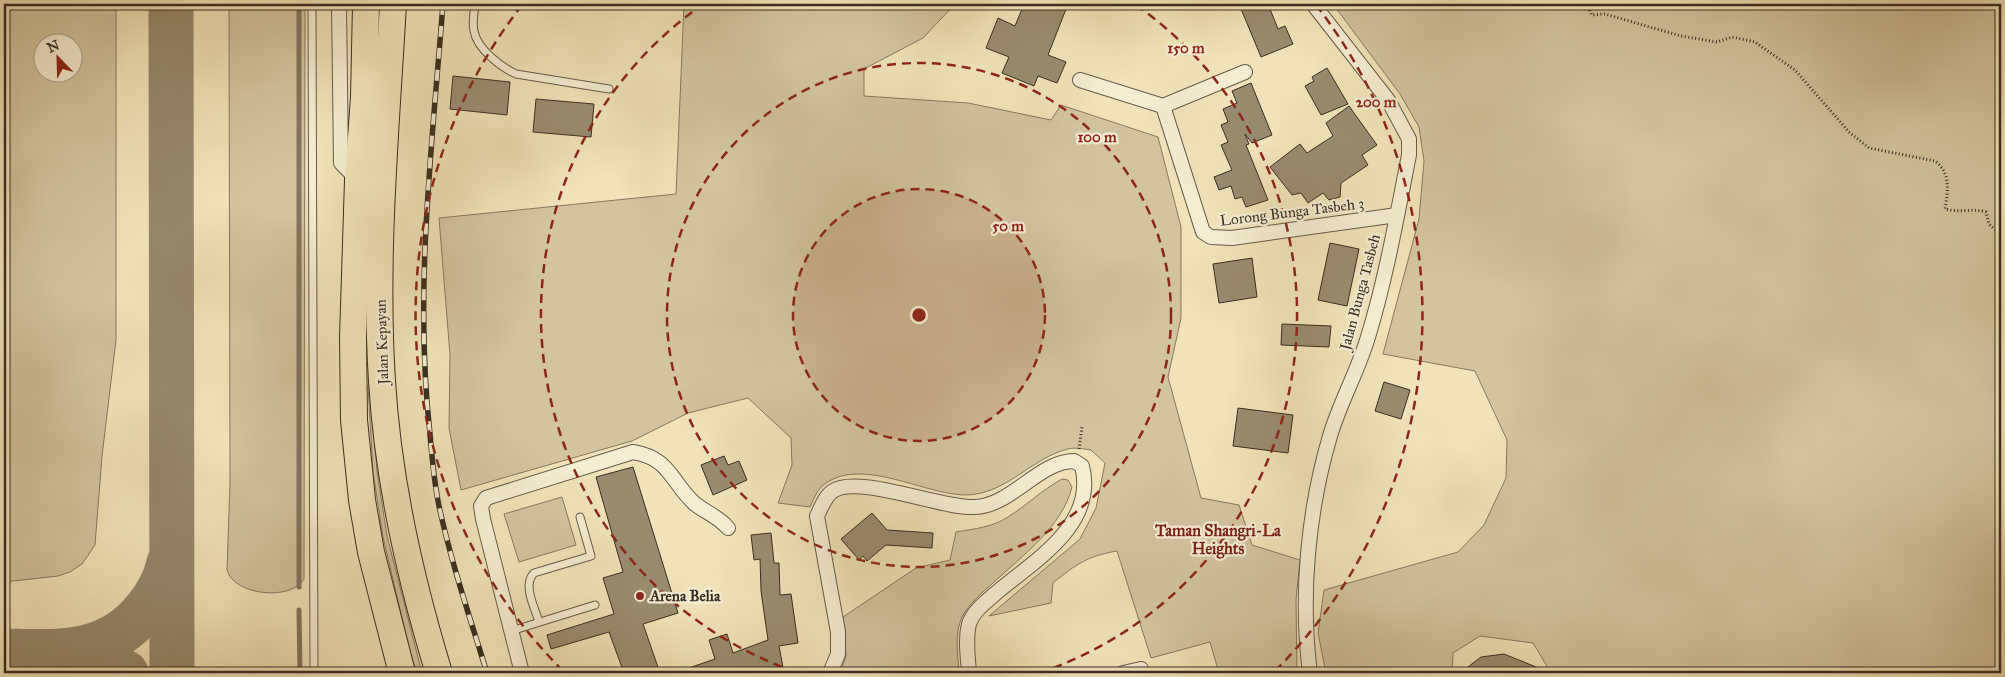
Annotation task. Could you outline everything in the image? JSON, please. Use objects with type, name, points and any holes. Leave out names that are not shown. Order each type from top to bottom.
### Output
[{"type":"highway","name":"Jalan Kepayan","points":[[366,4],[364,97],[358,180],[353,338],[354,420],[362,500],[371,552],[402,673]]},
{"type":"highway","name":"Jalan Kepayan","points":[[392,4],[382,228],[382,381],[386,427],[403,539],[420,612],[439,673]]},
{"type":"street","points":[[339,4],[341,163],[358,180]]},
{"type":"street","name":"Jalan Bunga Tasbeh","points":[[1310,673],[1307,592],[1313,511],[1330,437],[1368,338],[1409,155],[1409,139],[1388,100],[1313,4]]},
{"type":"street","points":[[1080,80],[1163,106],[1245,72]]},
{"type":"street","name":"Lorong Bunga Tasbeh 3","points":[[1163,106],[1199,224],[1203,232],[1211,237],[1232,238],[1397,215]]},
{"type":"street","points":[[522,673],[482,518],[481,506],[486,498],[633,452],[649,454],[676,479],[692,501],[707,513],[719,517],[728,528]]},
{"type":"street","points":[[830,673],[838,654],[838,632],[817,516],[824,500],[833,490],[860,486],[938,502],[976,507],[989,505],[1055,465],[1074,460],[1082,466],[1086,482],[1083,501],[1072,524],[1055,543],[979,608],[970,622],[967,639],[969,673]]},
{"type":"street","points":[[1123,673],[1142,669]]},
{"type":"lane","points":[[312,4],[311,380],[314,673]]},
{"type":"lane","points":[[475,4],[473,25],[478,42],[506,69],[516,74],[609,89]]},
{"type":"lane","points":[[539,622],[528,584],[530,578],[534,574],[591,556],[580,517]]},
{"type":"lane","points":[[510,631],[595,605]]},
{"type":"path","points":[[1586,4],[1592,15],[1605,14],[1681,36],[1717,42],[1732,37],[1755,42],[1795,70],[1849,132],[1869,148],[1935,161],[1943,167],[1947,174],[1945,209],[1952,211],[1976,209],[1986,212],[1989,224],[2001,235]]},
{"type":"path","points":[[1074,460],[1080,448],[1082,427]]},
{"type":"shaded area","points":[[4,4],[116,4],[116,340],[102,456],[95,545],[82,564],[70,572],[58,576],[4,582]]},
{"type":"shaded area","points":[[229,4],[305,4],[304,579],[298,586],[288,591],[276,593],[251,590],[240,585],[232,579],[227,570],[230,484]]},
{"type":"shaded area","points":[[684,4],[955,4],[923,38],[864,69],[864,96],[968,103],[1051,120],[1061,105],[1158,137],[1181,227],[1181,318],[1168,377],[1201,498],[1239,505],[1252,545],[1300,560],[1296,600],[1297,673],[1219,673],[1210,642],[1151,658],[1117,551],[1090,558],[1061,576],[1053,583],[1051,603],[989,616],[1080,539],[1096,508],[1105,463],[1091,450],[1071,448],[1055,454],[1006,483],[980,493],[965,495],[948,493],[890,478],[853,474],[836,478],[821,487],[810,507],[778,503],[792,465],[791,438],[748,398],[688,413],[632,441],[461,490],[449,428],[450,355],[439,218],[676,194]]},
{"type":"shaded area","points":[[1333,4],[2001,4],[2001,673],[1551,673],[1533,643],[1480,636],[1453,653],[1452,673],[1326,673],[1318,633],[1324,590],[1458,552],[1484,525],[1506,478],[1507,440],[1475,371],[1383,354],[1419,219],[1424,161],[1419,127],[1400,94]]},
{"type":"shaded area","points":[[368,386],[370,387],[377,471],[387,536],[422,673],[417,673],[411,656],[383,537],[373,472]]},
{"type":"shaded area","points":[[1062,479],[1068,480],[1072,487],[1060,515],[1051,528],[1029,551],[976,598],[962,617],[957,638],[959,673],[840,673],[846,656],[843,617],[916,568],[950,560],[956,532],[983,527],[1002,520]]},
{"type":"shaded area","points":[[562,497],[576,545],[519,562],[504,514]]},
{"type":"building","points":[[1024,4],[1068,4],[1048,55],[1066,62],[1057,83],[1038,76],[1034,86],[1002,73],[1009,57],[986,48],[998,18],[1015,26]]},
{"type":"building","points":[[1239,4],[1268,4],[1278,29],[1285,26],[1293,44],[1261,57]]},
{"type":"building","points":[[1327,68],[1348,104],[1321,115],[1305,86],[1314,81],[1312,77]]},
{"type":"building","points":[[453,76],[510,82],[507,115],[450,109]]},
{"type":"building","points":[[1251,83],[1272,135],[1252,143],[1245,134],[1249,144],[1246,145],[1268,200],[1246,207],[1242,197],[1235,199],[1231,186],[1219,190],[1214,177],[1232,170],[1221,145],[1228,142],[1221,125],[1228,122],[1223,109],[1237,103],[1232,91]]},
{"type":"building","points":[[536,99],[594,104],[591,137],[533,132]]},
{"type":"building","points":[[1349,106],[1377,145],[1362,155],[1368,165],[1341,183],[1340,197],[1329,200],[1323,193],[1308,203],[1301,193],[1292,195],[1270,167],[1300,144],[1307,153],[1333,136],[1326,123]]},
{"type":"building","points":[[1330,243],[1359,249],[1347,306],[1318,300]]},
{"type":"building","points":[[1252,258],[1257,297],[1219,303],[1213,264]]},
{"type":"building","points":[[1282,324],[1331,326],[1329,347],[1281,345]]},
{"type":"building","points":[[1384,382],[1410,390],[1401,419],[1375,411]]},
{"type":"building","points":[[1238,408],[1293,415],[1288,453],[1233,446]]},
{"type":"building","points":[[724,456],[728,465],[739,461],[747,480],[713,495],[701,465]]},
{"type":"building","points":[[633,467],[678,613],[643,624],[660,673],[624,673],[609,632],[551,649],[547,635],[614,614],[603,578],[623,572],[596,477]]},
{"type":"building","points":[[872,513],[887,530],[933,533],[932,548],[886,545],[867,561],[863,556],[859,560],[841,539]]},
{"type":"building","points":[[771,533],[774,563],[779,563],[780,595],[791,594],[798,643],[779,646],[784,673],[681,673],[680,671],[715,659],[709,640],[727,634],[733,653],[768,640],[761,591],[760,559],[754,560],[751,535]]},
{"type":"building","points":[[1504,654],[1551,673],[1460,673],[1481,657]]},
{"type":"waterway","points":[[299,4],[299,587]]},
{"type":"waterway","points":[[299,610],[300,673]]},
{"type":"taxiway","points":[[171,4],[172,673]]},
{"type":"taxiway","points":[[4,651],[43,652],[80,649],[98,644],[115,636],[130,625],[149,605],[163,582],[169,563]]},
{"type":"taxiway","points":[[67,652],[99,658],[126,673]]},
{"type":"railway","points":[[443,4],[426,219],[424,273],[426,380],[432,461],[439,506],[455,569],[487,673]]},
{"type":"place","name":"Arena Belia","points":[[640,596]]},
{"type":"district","name":"Taman Shangri-La Heights","points":[[1218,539]]}]
